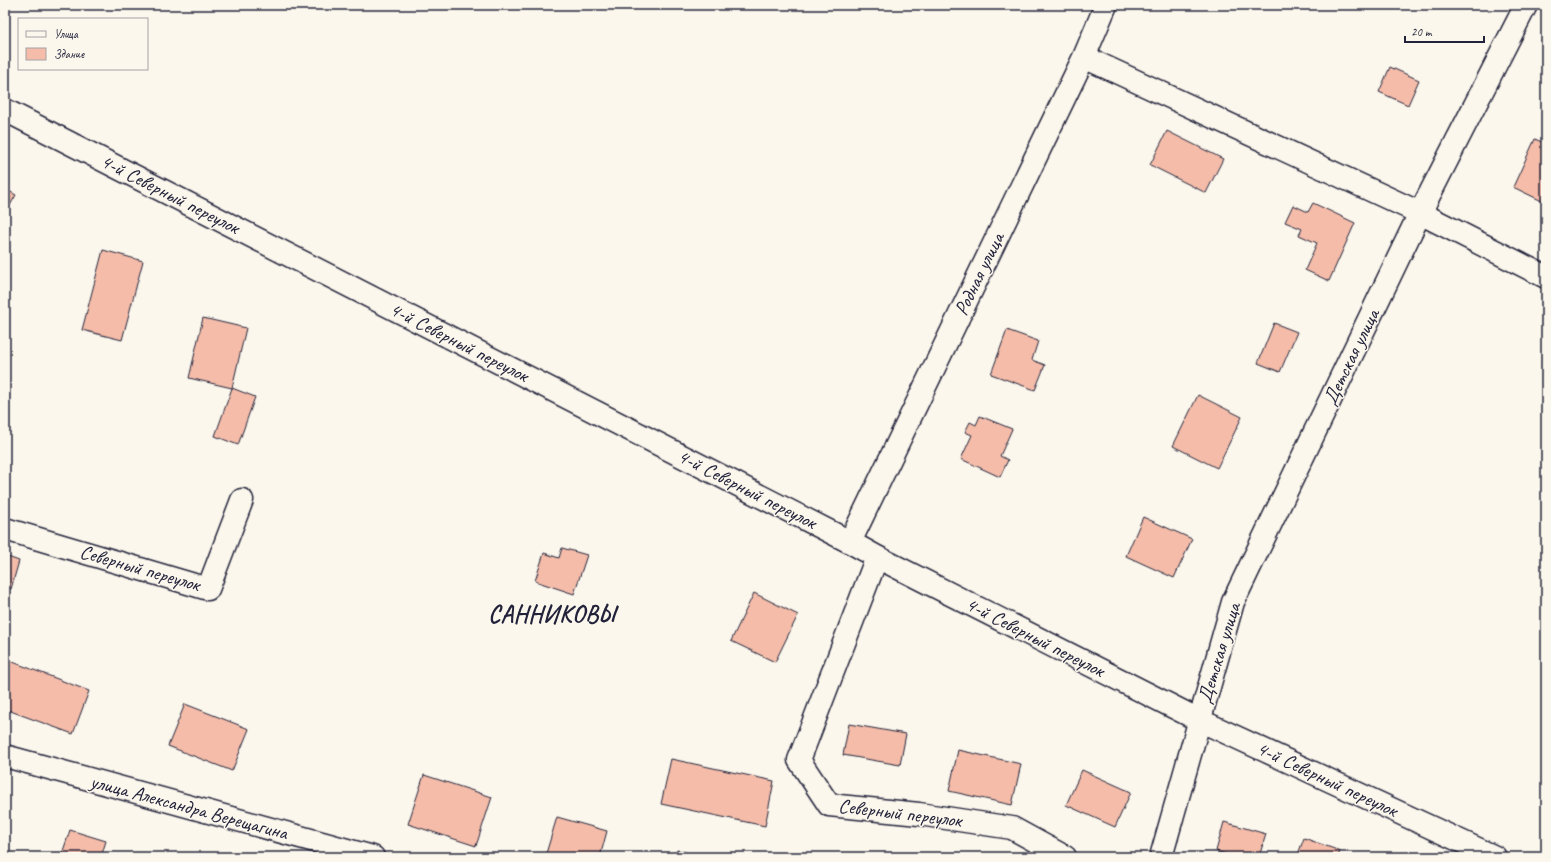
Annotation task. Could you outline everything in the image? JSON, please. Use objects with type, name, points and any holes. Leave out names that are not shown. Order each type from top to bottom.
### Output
[{"type":"street","name":"Родная улица","points":[[850,542],[1084,57],[1106,5]]},
{"type":"street","name":"Детская улица","points":[[1199,720],[1233,602],[1420,213],[1526,5]]},
{"type":"street","points":[[1084,57],[1420,213],[1546,277]]},
{"type":"street","name":"4-й Северный переулок","points":[[5,110],[877,557],[1199,720],[1495,857]]},
{"type":"street","name":"Северный переулок","points":[[5,529],[208,589],[242,500]]},
{"type":"street","name":"Северный переулок","points":[[877,557],[799,760],[829,805],[919,814],[1012,828],[1065,857]]},
{"type":"street","points":[[1161,857],[1199,720]]},
{"type":"street","name":"улица Александра Верещагина","points":[[5,756],[373,857]]},
{"type":"building","points":[[1390,67],[1419,80],[1408,105],[1379,92]]},
{"type":"building","points":[[1167,131],[1223,159],[1206,193],[1150,165]]},
{"type":"building","points":[[1535,139],[1546,144],[1546,203],[1513,187]]},
{"type":"building","points":[[5,189],[16,195],[5,214]]},
{"type":"building","points":[[1313,203],[1355,223],[1329,281],[1305,270],[1317,243],[1299,235],[1302,229],[1285,222],[1293,205],[1308,212]]},
{"type":"building","points":[[103,250],[143,261],[122,340],[82,330]]},
{"type":"building","points":[[203,318],[246,328],[232,388],[189,378]]},
{"type":"building","points":[[1274,323],[1297,332],[1280,372],[1258,363]]},
{"type":"building","points":[[1007,330],[1038,341],[1032,360],[1045,365],[1035,390],[991,374]]},
{"type":"building","points":[[232,388],[255,397],[238,445],[215,436]]},
{"type":"building","points":[[1198,395],[1242,417],[1217,468],[1173,446]]},
{"type":"building","points":[[980,416],[1012,429],[1000,456],[1008,460],[1000,477],[961,459],[972,435],[965,432],[970,422],[976,425]]},
{"type":"building","points":[[1143,517],[1192,539],[1174,578],[1126,556]]},
{"type":"building","points":[[562,548],[587,555],[574,594],[535,581],[544,553],[559,558]]},
{"type":"building","points":[[5,556],[19,561],[11,589],[5,587]]},
{"type":"building","points":[[754,593],[798,615],[775,662],[731,641]]},
{"type":"building","points":[[5,659],[89,691],[73,734],[5,709]]},
{"type":"building","points":[[185,704],[249,729],[232,771],[168,746]]},
{"type":"building","points":[[849,724],[906,734],[900,765],[843,755]]},
{"type":"building","points":[[958,750],[1021,764],[1012,805],[949,791]]},
{"type":"building","points":[[671,759],[774,781],[765,826],[661,804]]},
{"type":"building","points":[[1082,770],[1131,792],[1115,827],[1066,805]]},
{"type":"building","points":[[424,775],[492,797],[476,846],[408,824]]},
{"type":"building","points":[[557,817],[607,831],[600,857],[545,857]]},
{"type":"building","points":[[1224,822],[1266,834],[1259,857],[1236,857],[1216,851]]},
{"type":"building","points":[[70,830],[106,841],[101,857],[61,857]]},
{"type":"building","points":[[1304,838],[1340,851],[1338,857],[1297,857]]},
{"type":"building","points":[[677,850],[706,857],[675,857]]},
{"type":"district","name":"САННИКОВЫ","points":[[552,614]]}]
